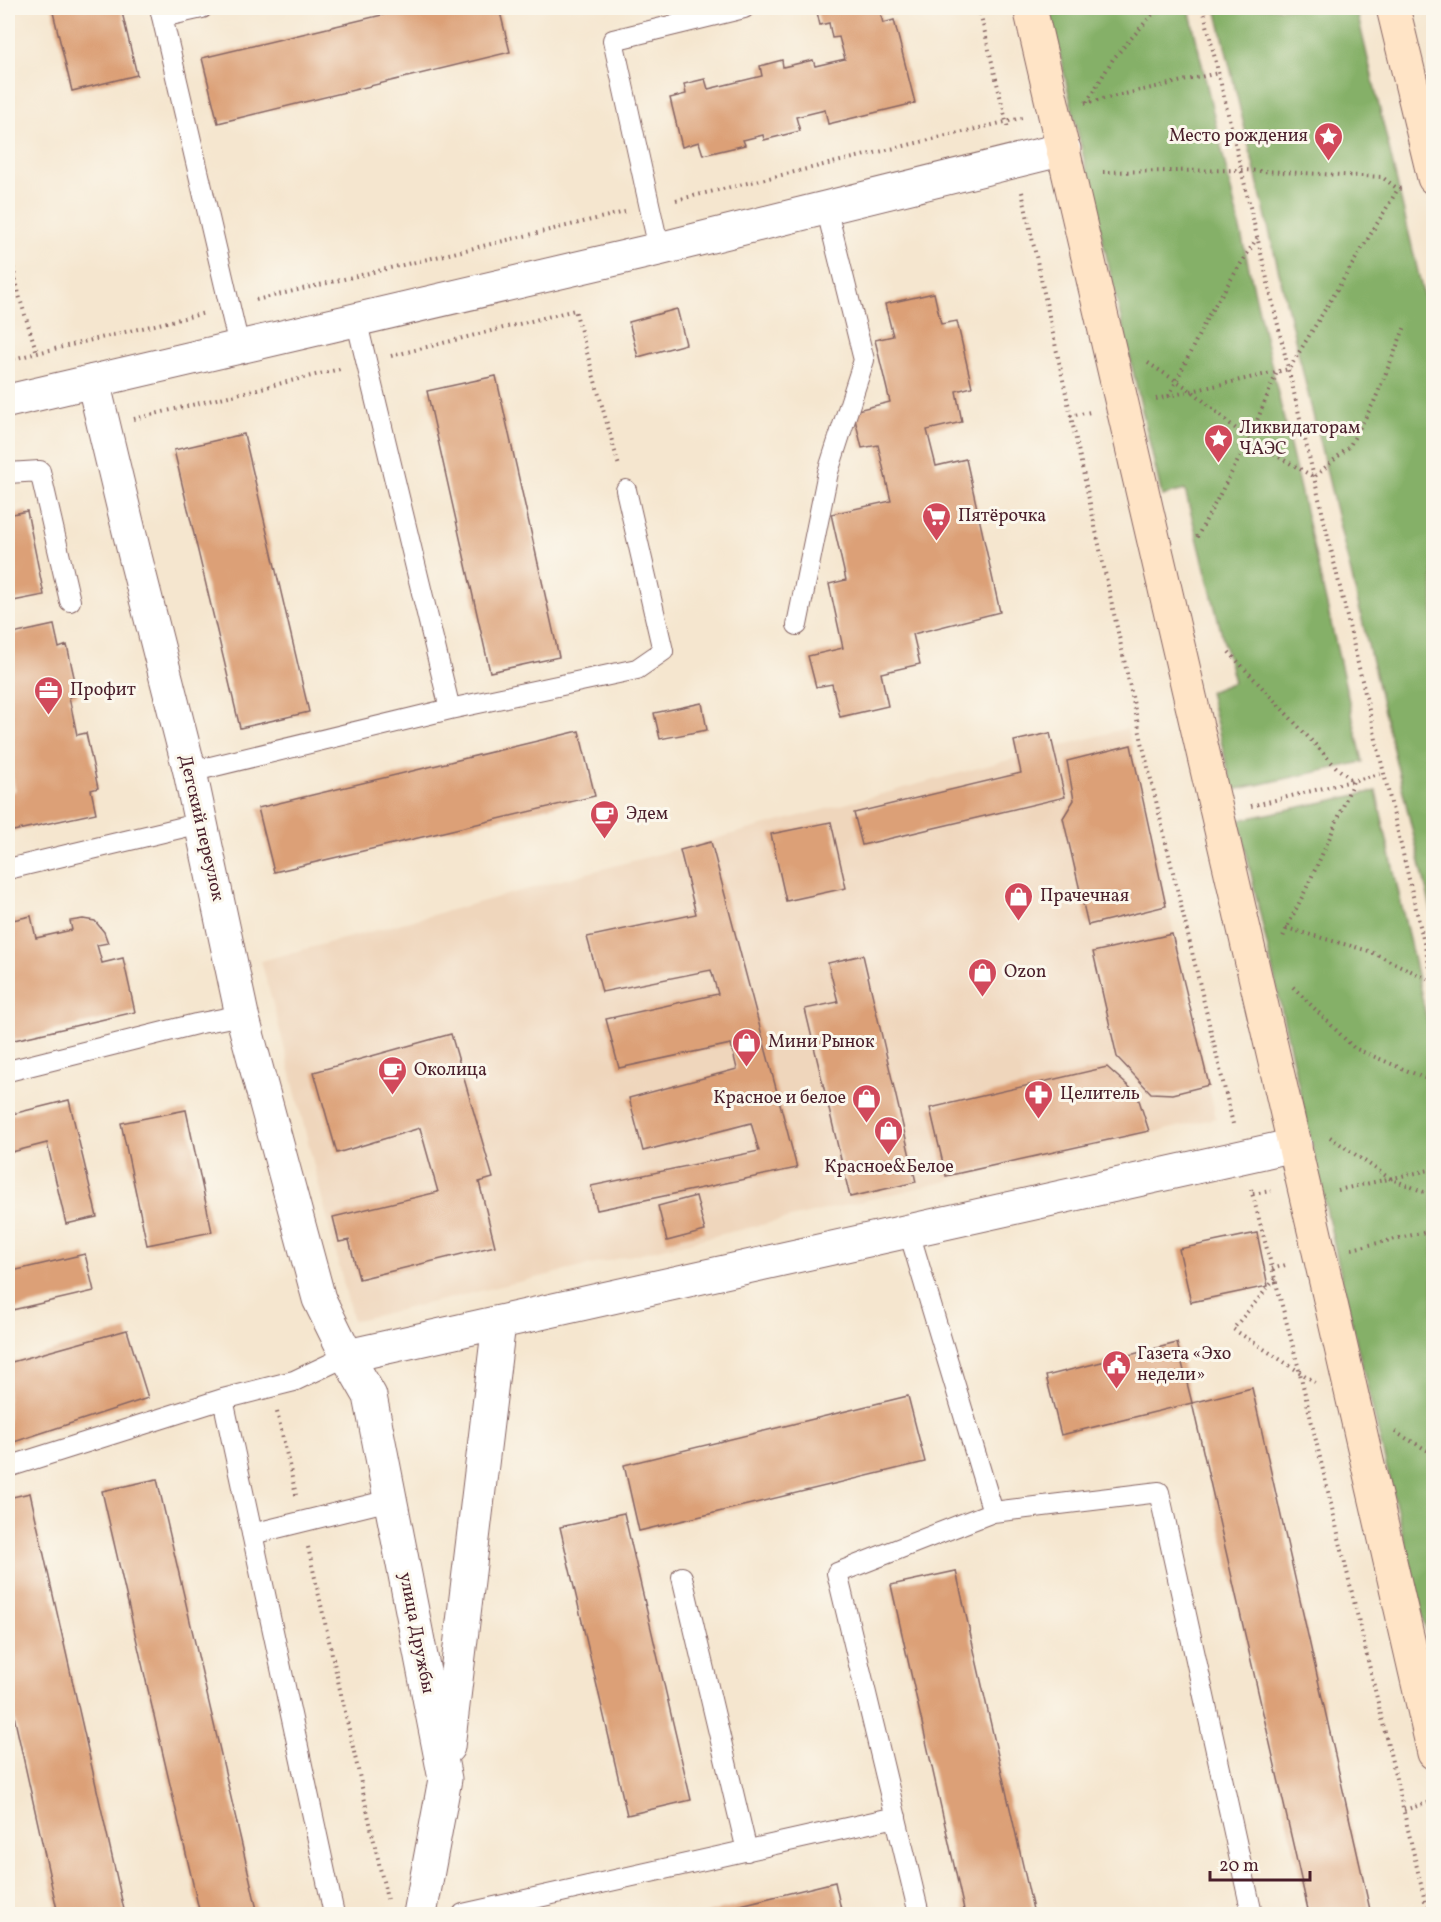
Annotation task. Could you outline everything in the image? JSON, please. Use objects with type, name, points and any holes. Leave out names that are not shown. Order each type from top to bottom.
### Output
[{"type":"street","points":[[1030,8],[1432,1744]]},
{"type":"street","points":[[1393,8],[1427,173]]},
{"type":"street","points":[[8,401],[659,249],[1015,161],[1066,161]]},
{"type":"street","name":"Детский переулок","points":[[93,381],[190,772],[242,1015],[319,1299],[347,1356]]},
{"type":"street","points":[[347,1356],[1295,1145]]},
{"type":"street","points":[[445,1779],[499,1323]]},
{"type":"street","name":"улица Дружбы","points":[[347,1356],[370,1395],[445,1779],[420,1914]]},
{"type":"lane","points":[[202,8],[161,12],[239,346]]},
{"type":"lane","points":[[659,249],[613,39],[744,8]]},
{"type":"lane","points":[[797,625],[828,472],[864,360],[826,207]]},
{"type":"lane","points":[[356,319],[450,709]]},
{"type":"lane","points":[[8,473],[40,471],[70,601]]},
{"type":"lane","points":[[190,772],[450,709],[637,669],[663,651],[626,490]]},
{"type":"lane","points":[[8,869],[201,823]]},
{"type":"lane","points":[[8,1071],[196,1024],[242,1015]]},
{"type":"lane","points":[[909,1232],[993,1512]]},
{"type":"lane","points":[[8,1467],[223,1400],[294,1382],[347,1356]]},
{"type":"lane","points":[[223,1400],[334,1914]]},
{"type":"lane","points":[[919,1914],[837,1573],[993,1512],[1159,1492],[1252,1914]]},
{"type":"lane","points":[[252,1534],[390,1500]]},
{"type":"lane","points":[[682,1577],[747,1851]]},
{"type":"lane","points":[[464,1914],[896,1817]]},
{"type":"path","points":[[980,8],[1142,742],[1241,1158],[1253,1194],[1300,1372],[1428,1914]]},
{"type":"path","points":[[1087,102],[1113,59],[1158,8]]},
{"type":"path","points":[[1203,8],[1433,983]]},
{"type":"path","points":[[8,360],[1006,121],[1218,73]]},
{"type":"path","points":[[1066,161],[1382,177],[1398,189]]},
{"type":"path","points":[[1070,416],[1289,369],[1398,189],[1427,173]]},
{"type":"path","points":[[1168,396],[1208,316],[1258,238]]},
{"type":"path","points":[[8,244],[20,299],[50,391]]},
{"type":"path","points":[[104,427],[575,310],[626,490]]},
{"type":"path","points":[[1314,477],[1349,447],[1374,402],[1406,324]]},
{"type":"path","points":[[1144,361],[1192,391],[1249,440],[1314,477]]},
{"type":"path","points":[[1197,537],[1249,440],[1277,372]]},
{"type":"path","points":[[1229,652],[1336,768],[1353,781]]},
{"type":"path","points":[[1241,809],[1384,773]]},
{"type":"path","points":[[1279,950],[1286,928],[1324,850],[1353,781]]},
{"type":"path","points":[[1286,928],[1369,951],[1433,983]]},
{"type":"path","points":[[1290,984],[1354,1048],[1434,1082]]},
{"type":"path","points":[[1330,1137],[1389,1178],[1434,1196]]},
{"type":"path","points":[[1253,1194],[1271,1191],[1307,1197],[1434,1168]]},
{"type":"path","points":[[272,1387],[298,1502]]},
{"type":"path","points":[[305,1536],[388,1903]]},
{"type":"path","points":[[1404,1810],[1434,1801]]},
{"type":"shaded area","name":"Мини Рынок","points":[[1127,728],[1216,1118],[353,1321],[261,961]]},
{"type":"green space","points":[[1049,8],[1189,8],[1363,762],[1233,790],[1209,692],[1234,682],[1185,490],[1162,496]]},
{"type":"green space","points":[[1216,8],[1356,8],[1433,336],[1433,917]]},
{"type":"green space","points":[[1376,791],[1433,1047],[1433,1659],[1352,1324],[1239,820]]},
{"type":"building","points":[[52,8],[121,8],[137,75],[72,91]]},
{"type":"building","points":[[411,8],[499,8],[510,52],[218,123],[202,58]]},
{"type":"building","points":[[816,8],[879,8],[883,23],[894,20],[915,103],[828,124],[825,110],[796,117],[800,131],[764,140],[763,135],[743,140],[745,145],[703,155],[699,142],[682,147],[670,98],[686,94],[684,84],[705,79],[708,89],[762,76],[760,66],[782,60],[783,67],[813,60],[815,66],[845,59],[839,37],[832,38],[829,23],[820,25]]},
{"type":"building","points":[[934,293],[941,324],[957,321],[972,387],[956,391],[962,422],[927,430],[936,466],[966,459],[1000,612],[913,634],[920,664],[881,673],[888,706],[840,717],[832,684],[816,687],[808,656],[843,648],[829,584],[846,580],[831,514],[891,501],[878,445],[862,448],[853,411],[890,402],[875,340],[893,336],[885,304]]},
{"type":"building","points":[[677,309],[686,344],[638,357],[629,322]]},
{"type":"building","points":[[496,376],[559,657],[490,672],[427,391]]},
{"type":"building","points":[[244,434],[309,712],[240,728],[174,450]]},
{"type":"building","points":[[27,511],[44,595],[8,602],[8,515]]},
{"type":"building","points":[[54,625],[59,648],[67,645],[78,695],[69,697],[77,735],[86,733],[98,788],[91,790],[96,813],[13,831],[8,805],[8,792],[15,791],[10,765],[8,765],[8,635]]},
{"type":"building","points":[[702,703],[707,730],[660,739],[654,713]]},
{"type":"building","points":[[579,731],[595,796],[274,872],[258,808]]},
{"type":"building","points":[[1050,733],[1065,797],[862,845],[854,813],[1021,773],[1014,741]]},
{"type":"building","points":[[1131,745],[1166,906],[1088,925],[1063,818],[1074,800],[1067,761]]},
{"type":"building","points":[[831,822],[846,888],[786,901],[771,834]]},
{"type":"building","points":[[711,842],[797,1168],[597,1210],[591,1186],[759,1151],[751,1123],[643,1151],[629,1098],[737,1069],[731,1044],[619,1068],[606,1019],[718,994],[711,970],[602,992],[587,937],[696,914],[680,850]]},
{"type":"building","points":[[31,916],[36,938],[72,930],[70,921],[83,919],[95,921],[104,932],[108,943],[97,945],[102,963],[123,958],[135,1012],[14,1040],[8,1011],[8,921]]},
{"type":"building","points":[[1172,934],[1209,1085],[1173,1094],[1151,1093],[1117,1057],[1093,952]]},
{"type":"building","name":"Красное и белое","points":[[863,955],[916,1182],[850,1197],[805,1009],[838,1002],[828,963]]},
{"type":"building","name":"Околица","points":[[451,1034],[493,1178],[479,1182],[495,1246],[359,1279],[349,1240],[339,1242],[333,1217],[438,1192],[420,1128],[337,1153],[314,1072]]},
{"type":"building","name":"Целитель","points":[[1107,1067],[1137,1094],[1149,1131],[946,1176],[930,1108]]},
{"type":"building","points":[[69,1100],[97,1217],[66,1224],[47,1143],[8,1153],[8,1115]]},
{"type":"building","points":[[186,1110],[212,1232],[147,1245],[121,1123]]},
{"type":"building","points":[[696,1196],[705,1231],[667,1241],[658,1206]]},
{"type":"building","points":[[1257,1233],[1268,1286],[1191,1302],[1179,1249]]},
{"type":"building","points":[[85,1254],[94,1291],[8,1311],[8,1272]]},
{"type":"building","points":[[127,1330],[148,1398],[8,1444],[8,1363]]},
{"type":"building","points":[[1177,1343],[1192,1403],[1061,1435],[1046,1376]]},
{"type":"building","points":[[1252,1388],[1371,1914],[1309,1914],[1192,1403]]},
{"type":"building","points":[[908,1396],[925,1462],[639,1531],[624,1465]]},
{"type":"building","points":[[157,1479],[258,1914],[200,1914],[102,1491]]},
{"type":"building","points":[[30,1493],[125,1914],[58,1914],[8,1689],[8,1498]]},
{"type":"building","points":[[624,1513],[691,1800],[627,1815],[560,1527]]},
{"type":"building","points":[[956,1571],[1034,1914],[965,1914],[891,1585]]},
{"type":"building","points":[[835,1882],[842,1914],[704,1914]]},
{"type":"place","name":"Место рождения","points":[[1329,162]]},
{"type":"place","name":"Ликвидаторам ЧАЭС","points":[[1218,464]]},
{"type":"place","name":"Пятёрочка","points":[[937,542]]},
{"type":"place","name":"Профит","points":[[49,716]]},
{"type":"place","name":"Эдем","points":[[605,840]]},
{"type":"place","name":"Прачечная","points":[[1019,922]]},
{"type":"place","name":"Ozon","points":[[983,998]]},
{"type":"place","name":"Мини Рынок","points":[[747,1068]]},
{"type":"place","name":"Околица","points":[[393,1096]]},
{"type":"place","name":"Целитель","points":[[1039,1120]]},
{"type":"place","name":"Красное и белое","points":[[867,1124]]},
{"type":"place","name":"Красное&Белое","points":[[889,1156]]},
{"type":"place","name":"Газета «Эхо недели»","points":[[1116,1390]]}]
